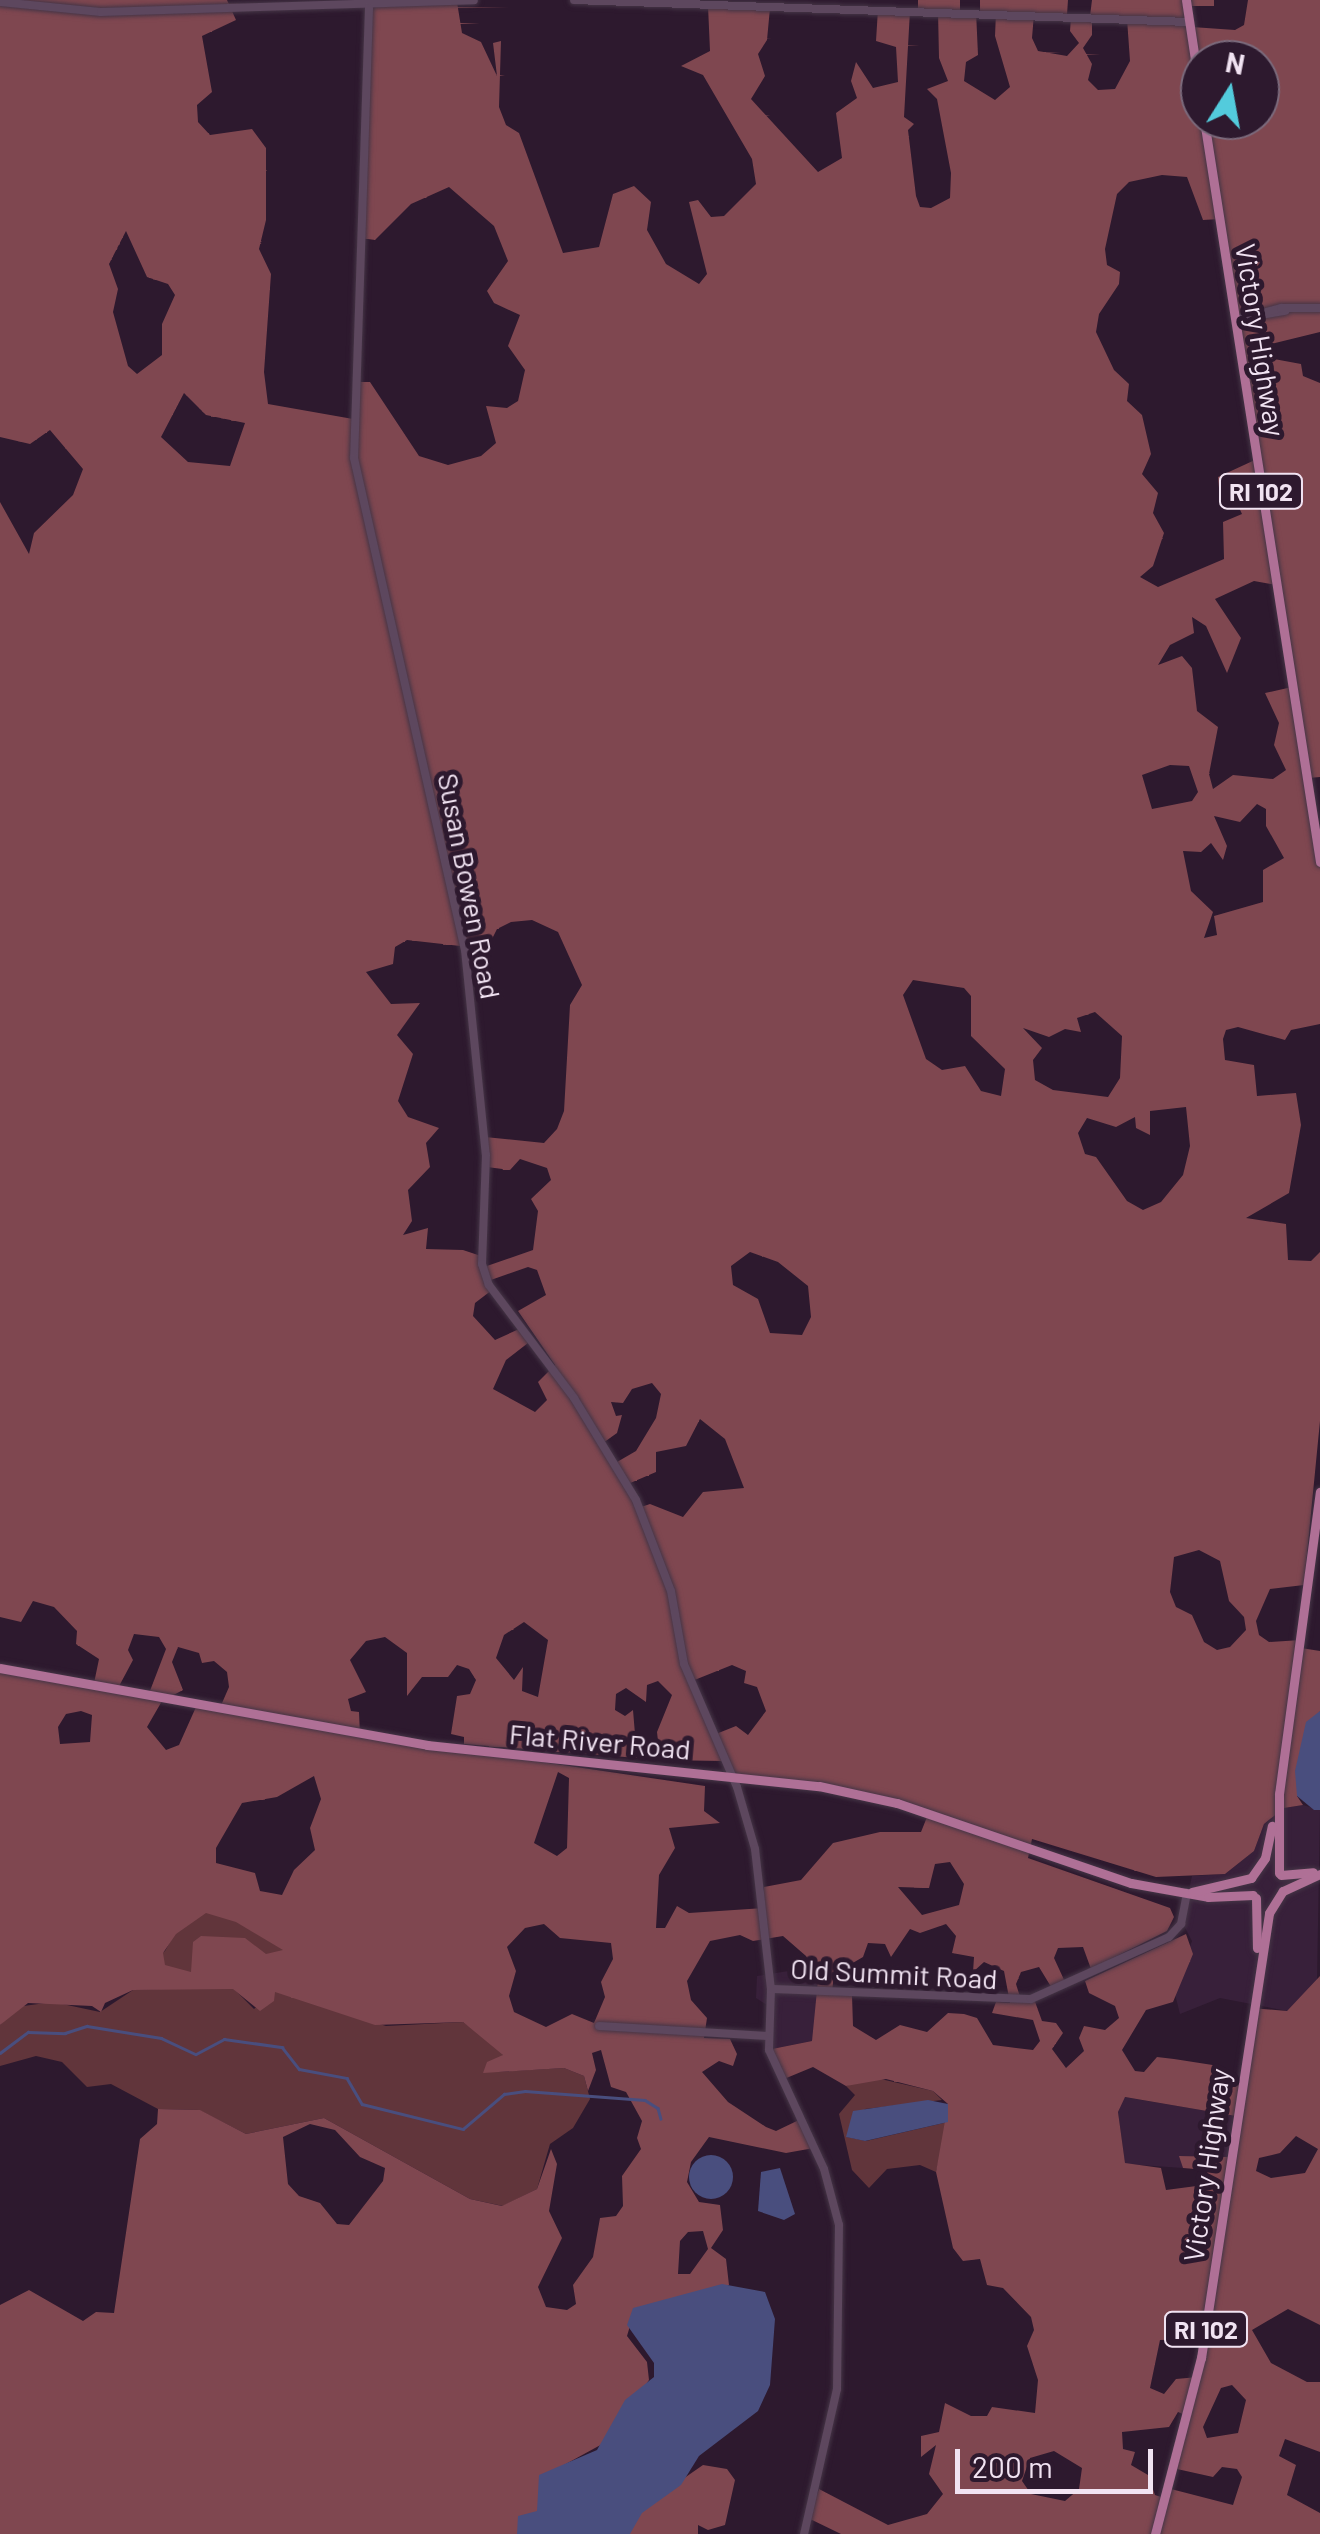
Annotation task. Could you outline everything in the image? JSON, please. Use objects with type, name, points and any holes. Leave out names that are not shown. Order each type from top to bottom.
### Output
[{"type":"main road","points":[[1186,0],[1192,40]]},
{"type":"main road","name":"Victory Highway","points":[[1208,140],[1239,319],[1320,862]]},
{"type":"main road","points":[[1283,1891],[1279,1794],[1320,1492]]},
{"type":"main road","name":"Flat River Road","points":[[0,1668],[427,1744],[730,1775],[875,1796],[1115,1878],[1187,1892],[1274,1901]]},
{"type":"main road","points":[[1279,1794],[1255,1874],[1320,1872]]},
{"type":"main road","points":[[1274,1901],[1283,1891],[1320,1872]]},
{"type":"main road","name":"Flat River Road","points":[[1187,1892],[1255,1874]]},
{"type":"main road","name":"Victory Highway","points":[[1255,1874],[1255,1975]]},
{"type":"main road","name":"Victory Highway","points":[[1155,2534],[1197,2380],[1255,1975],[1274,1901]]},
{"type":"street","points":[[0,2],[101,12],[369,8],[474,0]]},
{"type":"street","points":[[574,0],[1189,22]]},
{"type":"street","name":"Susan Bowen Road","points":[[369,8],[354,458],[462,934],[486,1155],[482,1264],[489,1285],[574,1398],[636,1500],[671,1591],[684,1664],[730,1775]]},
{"type":"street","points":[[1239,319],[1320,308]]},
{"type":"street","name":"Old Summit Road","points":[[730,1775],[763,1882],[772,1989],[1030,1999],[1172,1935],[1182,1924],[1187,1892]]},
{"type":"street","points":[[772,1989],[768,2036],[830,2184],[840,2238],[837,2389],[804,2534]]},
{"type":"street","points":[[599,2026],[768,2036]]},
{"type":"shaded area","points":[[0,0],[227,0],[236,20],[202,36],[212,92],[197,105],[198,122],[210,135],[252,129],[266,148],[266,220],[259,249],[271,274],[264,372],[268,404],[353,419],[356,382],[370,382],[419,456],[448,465],[481,456],[496,443],[486,406],[507,408],[518,401],[525,370],[508,346],[520,315],[494,303],[487,291],[508,261],[494,226],[449,187],[411,204],[375,240],[361,238],[370,7],[457,2],[462,33],[481,42],[497,76],[493,43],[501,41],[499,107],[506,125],[519,133],[563,253],[599,247],[613,194],[634,186],[651,202],[647,230],[666,264],[699,284],[707,274],[689,202],[698,200],[711,217],[724,216],[756,184],[752,159],[703,75],[681,66],[710,51],[708,6],[770,8],[767,40],[758,54],[765,76],[751,99],[818,172],[842,158],[836,113],[857,98],[851,81],[856,62],[873,88],[898,82],[896,47],[876,41],[878,9],[910,11],[904,117],[914,124],[908,130],[916,196],[920,207],[931,208],[950,198],[951,173],[937,99],[927,89],[948,81],[939,58],[938,12],[918,9],[918,0],[960,0],[960,10],[976,11],[978,55],[966,62],[964,81],[995,100],[1010,87],[995,36],[996,12],[980,11],[980,0],[1068,0],[1067,15],[1034,14],[1032,38],[1038,51],[1067,56],[1079,43],[1070,31],[1071,17],[1090,16],[1092,0],[1214,0],[1214,6],[1189,6],[1192,27],[1235,30],[1244,25],[1248,0],[1320,0],[1320,332],[1263,346],[1263,357],[1301,364],[1303,376],[1320,383],[1320,777],[1309,778],[1320,857],[1320,1024],[1291,1030],[1285,1040],[1238,1027],[1226,1030],[1223,1039],[1225,1060],[1254,1065],[1257,1096],[1296,1093],[1301,1125],[1289,1193],[1246,1218],[1286,1224],[1288,1260],[1311,1261],[1320,1252],[1320,1421],[1304,1585],[1270,1589],[1256,1621],[1259,1635],[1269,1642],[1301,1640],[1301,1648],[1320,1651],[1320,1711],[1297,1796],[1303,1805],[1284,1808],[1264,1824],[1254,1851],[1225,1874],[1156,1877],[1032,1839],[1028,1858],[1170,1908],[1174,1917],[1167,1931],[1091,1969],[1083,1947],[1058,1948],[1054,1958],[1066,1984],[1053,1990],[1039,1967],[1021,1972],[1016,1984],[1021,2000],[1034,1999],[1042,2021],[1056,2023],[1063,2033],[1052,2049],[1066,2068],[1084,2051],[1079,2038],[1084,2026],[1105,2030],[1119,2018],[1115,2006],[1089,1993],[1085,1981],[1186,1934],[1193,1954],[1173,2002],[1146,2010],[1122,2050],[1135,2071],[1144,2072],[1157,2057],[1174,2059],[1219,2066],[1228,2082],[1240,2084],[1251,2008],[1287,2011],[1320,1976],[1320,2325],[1288,2309],[1252,2330],[1271,2363],[1307,2382],[1320,2382],[1320,2452],[1285,2439],[1279,2456],[1296,2465],[1287,2495],[1320,2513],[1320,2534],[841,2534],[808,2518],[819,2489],[888,2525],[927,2514],[943,2494],[929,2474],[936,2445],[921,2457],[921,2436],[939,2432],[945,2403],[971,2416],[987,2416],[992,2407],[1035,2413],[1038,2380],[1027,2346],[1034,2330],[1031,2317],[1003,2288],[987,2285],[980,2259],[963,2261],[953,2248],[936,2172],[948,2104],[933,2091],[886,2079],[846,2086],[813,2067],[784,2079],[772,2049],[812,2041],[818,1980],[806,1956],[783,1936],[753,1941],[740,1935],[710,1941],[687,1981],[691,2000],[707,2018],[704,2038],[730,2039],[737,2054],[733,2066],[719,2061],[702,2072],[728,2102],[766,2127],[776,2131],[801,2119],[814,2148],[786,2153],[709,2137],[691,2162],[687,2182],[699,2202],[720,2205],[723,2230],[711,2248],[726,2259],[729,2285],[635,2309],[627,2336],[647,2362],[649,2380],[606,2442],[553,2471],[544,2519],[521,2534],[0,2534],[0,2305],[29,2290],[83,2321],[96,2312],[114,2313],[140,2139],[157,2124],[158,2109],[200,2110],[246,2134],[324,2118],[470,2199],[502,2206],[537,2189],[551,2149],[557,2164],[549,2211],[562,2238],[538,2287],[546,2307],[567,2310],[576,2304],[573,2285],[593,2257],[600,2218],[616,2216],[623,2206],[622,2176],[641,2149],[637,2138],[642,2121],[626,2092],[611,2087],[601,2050],[592,2053],[596,2070],[588,2091],[584,2076],[564,2068],[483,2073],[487,2062],[503,2055],[463,2022],[375,2025],[275,1992],[274,2001],[260,2011],[233,1989],[133,1990],[105,2003],[101,2012],[92,2006],[28,2003],[0,2025],[0,1671],[93,1688],[99,1659],[76,1644],[77,1631],[54,1607],[33,1601],[21,1622],[0,1617],[0,502],[29,554],[34,533],[73,495],[83,469],[50,430],[30,444],[0,437]],"holes":[[[1092,17],[1127,19],[1130,61],[1115,89],[1098,90],[1088,80],[1092,64],[1083,48],[1092,35]],[[1162,175],[1187,177],[1203,220],[1220,219],[1257,459],[1218,477],[1220,499],[1236,501],[1242,514],[1223,522],[1224,559],[1158,587],[1140,577],[1153,566],[1164,533],[1153,513],[1158,493],[1142,474],[1151,454],[1142,415],[1127,401],[1129,384],[1114,370],[1096,332],[1099,314],[1119,284],[1120,272],[1107,265],[1105,249],[1117,194],[1129,182]],[[126,231],[147,277],[168,284],[175,295],[162,324],[162,355],[137,374],[128,366],[113,312],[118,289],[109,264]],[[184,393],[206,415],[245,423],[230,466],[188,462],[161,437]],[[1254,581],[1277,585],[1292,687],[1265,693],[1279,723],[1274,745],[1286,770],[1273,779],[1233,775],[1213,789],[1209,774],[1218,727],[1197,711],[1192,668],[1182,656],[1158,665],[1170,645],[1194,633],[1192,617],[1206,626],[1227,673],[1241,638],[1215,599]],[[1170,765],[1189,766],[1198,792],[1192,801],[1152,809],[1142,775]],[[1257,804],[1266,809],[1266,826],[1284,858],[1263,870],[1263,902],[1214,916],[1217,935],[1204,938],[1213,912],[1191,891],[1183,851],[1201,852],[1211,843],[1223,860],[1227,846],[1214,816],[1240,822]],[[532,920],[558,932],[582,985],[570,1005],[564,1111],[557,1129],[544,1143],[485,1137],[487,1167],[510,1170],[520,1159],[547,1168],[551,1180],[531,1199],[538,1211],[533,1250],[484,1267],[481,1256],[463,1250],[426,1249],[428,1228],[403,1235],[412,1221],[408,1190],[430,1167],[426,1143],[439,1128],[408,1117],[398,1101],[413,1054],[397,1035],[420,1003],[391,1004],[366,972],[393,964],[395,947],[407,940],[487,949],[497,929],[511,922]],[[913,980],[964,988],[971,996],[971,1036],[1005,1069],[1001,1096],[981,1091],[965,1066],[942,1070],[926,1059],[903,995]],[[1095,1012],[1122,1036],[1120,1078],[1108,1097],[1053,1090],[1035,1080],[1033,1060],[1042,1048],[1023,1028],[1049,1037],[1065,1029],[1081,1032],[1077,1018]],[[1186,1107],[1190,1146],[1183,1175],[1161,1202],[1143,1210],[1127,1201],[1096,1157],[1085,1154],[1078,1133],[1087,1118],[1116,1127],[1135,1117],[1136,1128],[1150,1135],[1150,1111]],[[750,1252],[778,1262],[808,1286],[811,1317],[802,1335],[770,1333],[758,1299],[733,1285],[731,1266]],[[528,1267],[537,1270],[546,1295],[518,1311],[555,1365],[538,1382],[547,1400],[535,1412],[493,1389],[506,1360],[528,1343],[519,1329],[495,1340],[473,1316],[475,1303],[492,1290],[488,1281]],[[652,1383],[661,1394],[656,1418],[636,1451],[617,1462],[603,1443],[617,1433],[622,1415],[616,1416],[611,1402],[623,1403],[632,1389]],[[700,1419],[725,1439],[744,1488],[703,1492],[683,1517],[650,1504],[641,1507],[628,1484],[656,1472],[656,1452],[686,1446]],[[1199,1550],[1220,1561],[1229,1601],[1244,1617],[1246,1630],[1230,1647],[1217,1650],[1204,1642],[1192,1615],[1176,1607],[1170,1592],[1174,1557]],[[524,1622],[548,1640],[538,1697],[522,1691],[523,1667],[514,1680],[496,1658],[504,1635]],[[134,1634],[159,1637],[166,1649],[148,1696],[117,1690],[133,1660],[128,1650]],[[385,1637],[407,1653],[407,1696],[422,1677],[448,1677],[457,1665],[469,1669],[476,1680],[470,1694],[457,1696],[451,1734],[464,1737],[464,1744],[637,1758],[633,1710],[625,1716],[615,1710],[616,1694],[626,1688],[646,1702],[647,1685],[658,1681],[672,1695],[657,1732],[660,1760],[722,1761],[732,1778],[870,1797],[927,1817],[921,1832],[880,1832],[833,1843],[801,1880],[764,1887],[764,1908],[689,1913],[677,1906],[665,1928],[656,1928],[659,1875],[675,1848],[669,1828],[720,1823],[704,1811],[705,1786],[360,1735],[359,1712],[351,1711],[348,1699],[366,1692],[350,1660],[366,1641]],[[178,1647],[199,1653],[202,1663],[214,1661],[227,1672],[229,1687],[219,1710],[196,1707],[179,1745],[166,1750],[147,1727],[162,1701],[183,1690],[172,1662]],[[732,1665],[746,1671],[744,1683],[757,1687],[766,1711],[748,1735],[736,1726],[716,1734],[692,1681]],[[81,1711],[92,1715],[90,1742],[60,1744],[58,1727],[66,1714]],[[558,1772],[569,1778],[567,1848],[557,1856],[534,1843]],[[314,1776],[321,1799],[310,1828],[315,1850],[294,1870],[282,1895],[260,1891],[255,1873],[216,1863],[216,1848],[242,1803],[277,1797]],[[950,1862],[964,1884],[959,1905],[922,1915],[898,1887],[929,1888],[935,1864]],[[206,1913],[236,1922],[283,1950],[266,1954],[245,1938],[201,1936],[193,1942],[191,1972],[165,1965],[163,1953],[176,1934]],[[544,1924],[560,1938],[611,1943],[613,1959],[601,1982],[605,1997],[594,2023],[572,2014],[546,2027],[514,2012],[509,1996],[516,1971],[507,1947],[525,1928]],[[946,1924],[956,1936],[952,1953],[974,1957],[973,1972],[984,1962],[1004,1971],[1010,2003],[996,2002],[992,2013],[1033,2020],[1040,2041],[1033,2050],[993,2045],[977,2018],[964,2014],[948,2013],[927,2032],[900,2025],[876,2040],[853,2026],[852,1995],[832,1992],[834,1974],[863,1957],[868,1943],[885,1944],[891,1957],[910,1929],[920,1933]],[[1125,2097],[1236,2116],[1229,2157],[1179,2156],[1183,2168],[1207,2170],[1204,2185],[1166,2190],[1161,2168],[1125,2163],[1118,2112]],[[310,2124],[335,2130],[360,2157],[385,2168],[383,2181],[349,2225],[337,2224],[320,2203],[299,2196],[288,2184],[283,2137]],[[1296,2136],[1318,2149],[1305,2173],[1271,2178],[1256,2171],[1259,2158],[1280,2153]],[[703,2231],[708,2249],[690,2274],[678,2274],[680,2241],[688,2232]],[[1204,2339],[1198,2377],[1176,2379],[1164,2394],[1150,2388],[1160,2340]],[[1232,2385],[1246,2400],[1238,2433],[1207,2438],[1203,2427],[1221,2388]],[[1178,2412],[1190,2417],[1177,2469],[1213,2477],[1222,2467],[1237,2469],[1242,2477],[1233,2505],[1171,2489],[1167,2499],[1155,2495],[1148,2475],[1131,2465],[1135,2452],[1123,2449],[1122,2432],[1169,2427]],[[1054,2451],[1082,2468],[1079,2489],[1065,2501],[1031,2494],[1022,2481],[1030,2458]]]},
{"type":"shaded area","points":[[1303,1805],[1320,1810],[1317,1981],[1287,2011],[1220,1998],[1180,2014],[1174,1990],[1192,1941],[1182,1922],[1192,1876],[1225,1874],[1254,1851],[1264,1824],[1284,1808]]},
{"type":"shaded area","points":[[221,1908],[279,1944],[331,1985],[137,1972],[165,1951],[186,1913]]},
{"type":"shaded area","points":[[801,1969],[818,1980],[815,2033],[812,2041],[772,2049],[770,2007],[756,1998],[757,1976]]},
{"type":"shaded area","points":[[234,1989],[254,2009],[274,1991],[386,2026],[463,2022],[499,2047],[503,2055],[496,2072],[564,2068],[584,2076],[590,2099],[573,2128],[550,2144],[537,2189],[503,2206],[470,2199],[324,2118],[246,2134],[199,2110],[158,2109],[111,2084],[87,2087],[62,2062],[36,2056],[0,2066],[0,2025],[16,2007],[53,2002],[100,2012],[133,1990]]},
{"type":"shaded area","points":[[872,2077],[933,2091],[942,2100],[865,2109],[847,2137],[866,2141],[948,2122],[936,2172],[920,2165],[887,2169],[869,2188],[852,2170],[839,2114],[855,2095],[846,2086]]},
{"type":"shaded area","points":[[1124,2097],[1237,2116],[1230,2158],[1180,2156],[1183,2168],[1125,2164],[1118,2112]]},
{"type":"shaded area","points":[[703,2465],[727,2469],[735,2480],[725,2525],[708,2530],[698,2525],[698,2534],[627,2534],[644,2506]]},
{"type":"water","points":[[1320,1711],[1320,1810],[1314,1810],[1297,1796],[1295,1771],[1306,1722]]},
{"type":"water","points":[[928,2100],[948,2104],[948,2122],[865,2141],[846,2137],[853,2111]]},
{"type":"water","points":[[711,2155],[727,2161],[733,2177],[727,2193],[711,2199],[695,2193],[689,2177],[695,2161]]},
{"type":"water","points":[[780,2168],[795,2214],[784,2220],[758,2211],[761,2172]]},
{"type":"water","points":[[722,2284],[765,2292],[775,2319],[770,2385],[758,2411],[699,2456],[681,2485],[642,2513],[630,2534],[517,2534],[518,2516],[537,2511],[539,2475],[597,2450],[625,2400],[654,2377],[654,2363],[627,2325],[633,2308]]},
{"type":"waterway","points":[[0,2053],[28,2032],[65,2033],[87,2026],[161,2038],[196,2054],[224,2039],[282,2047],[299,2069],[347,2078],[362,2104],[463,2129],[504,2094],[525,2091],[645,2100],[658,2108],[661,2119]]}]
